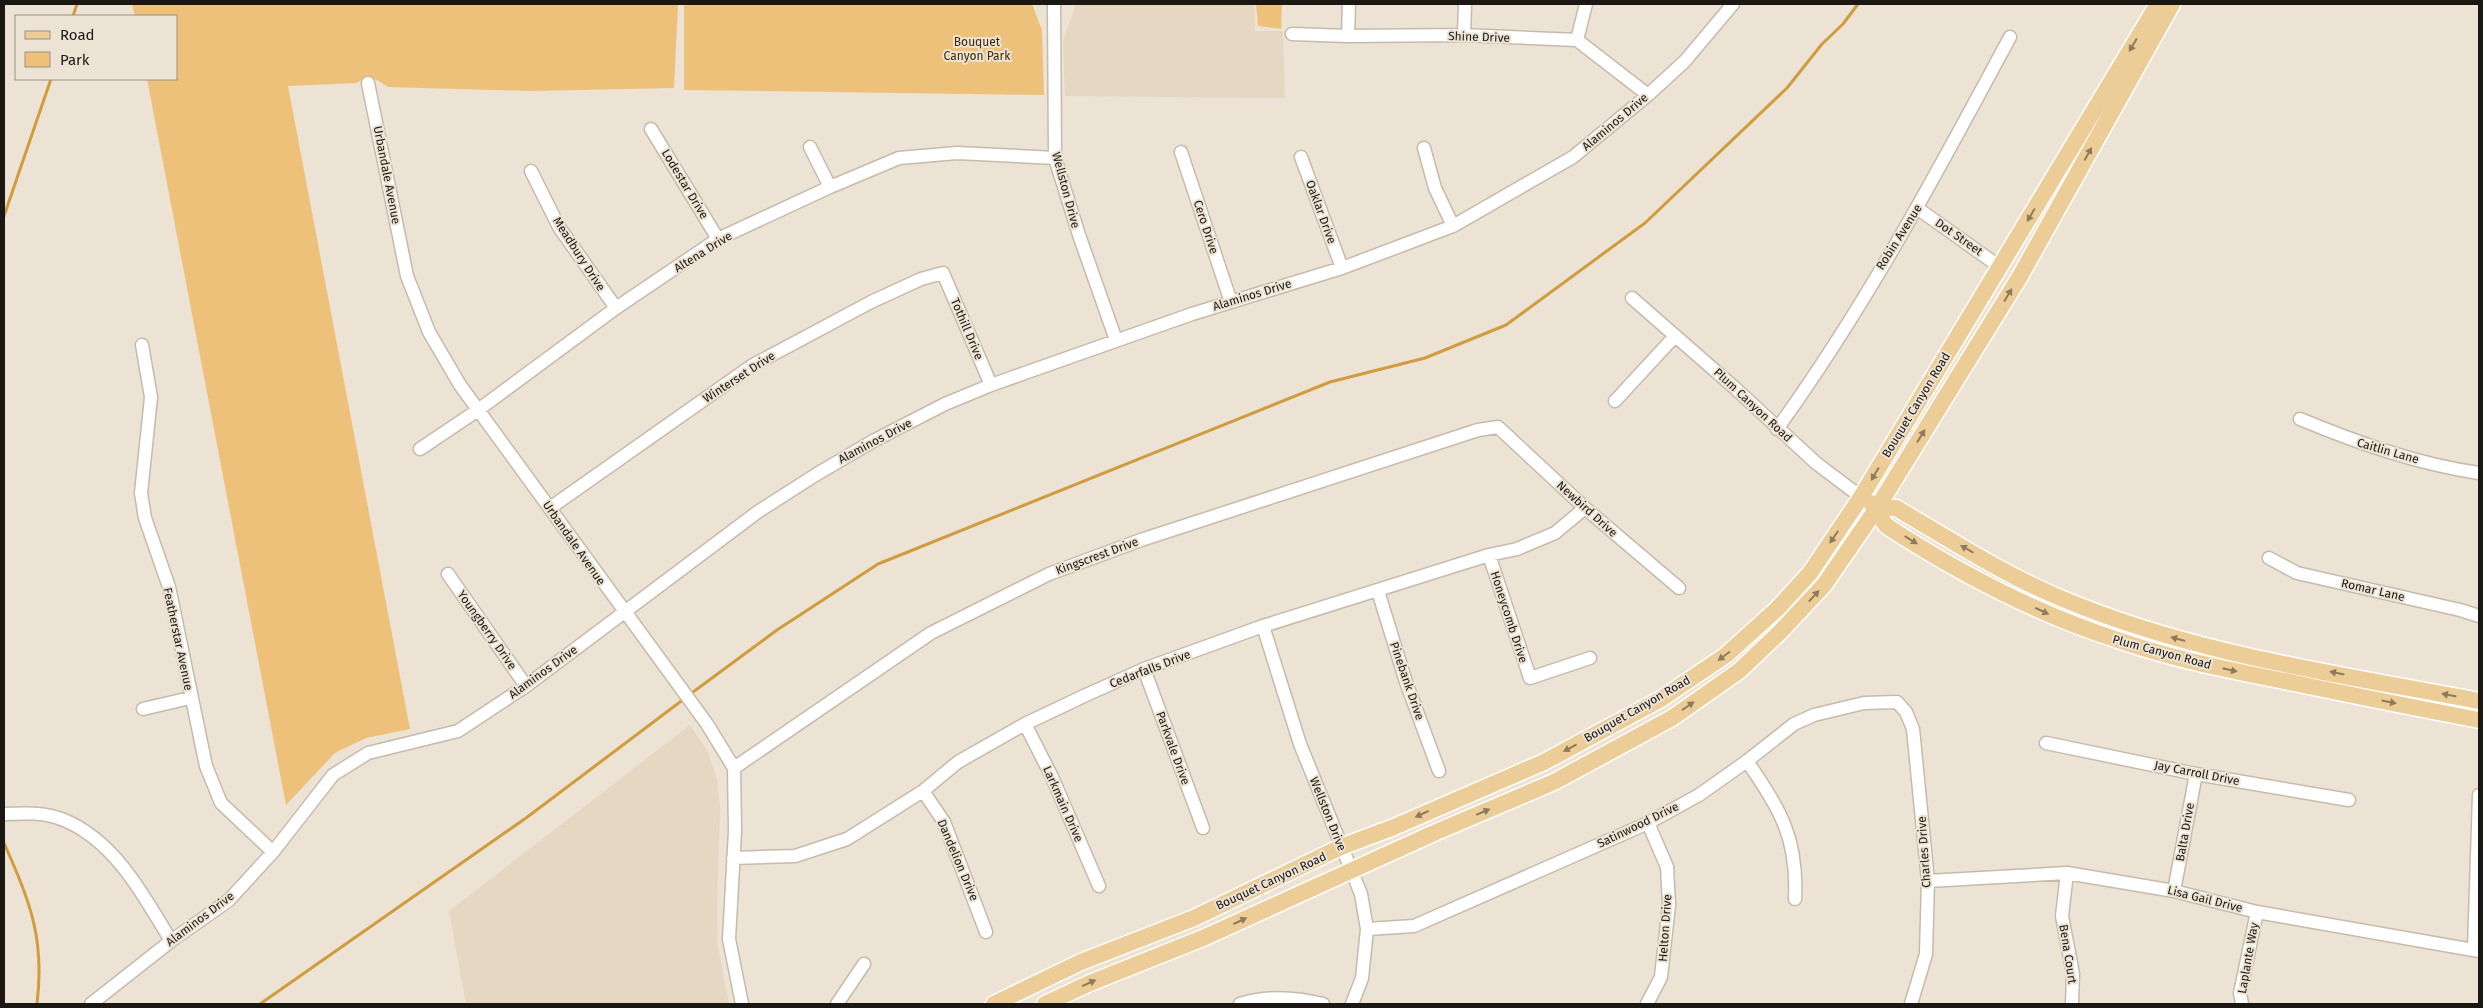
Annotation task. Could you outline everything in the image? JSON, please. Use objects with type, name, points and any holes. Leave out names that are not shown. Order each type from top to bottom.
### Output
[{"type":"main road","name":"Bouquet Canyon Road","points":[[994,1004],[1081,962],[1194,918],[1341,848],[1544,762],[1661,698],[1726,655],[1777,609],[1810,573],[1861,497],[2158,4]]},
{"type":"main road","name":"Bouquet Canyon Road","points":[[1045,1004],[1090,982],[1203,938],[1352,870],[1554,782],[1672,718],[1739,671],[1780,632],[1824,585],[1877,508],[1983,337],[2065,196],[2172,4]]},
{"type":"main road","points":[[2048,186],[2054,183],[2062,184],[2065,196]]},
{"type":"main road","points":[[1976,307],[1977,322],[1983,337]]},
{"type":"main road","name":"Plum Canyon Road","points":[[1861,497],[1877,508],[1885,525],[1948,563],[2034,607],[2119,641],[2185,660],[2479,720]]},
{"type":"main road","name":"Plum Canyon Road","points":[[1877,508],[1896,508],[2009,574],[2057,597],[2153,631],[2226,651],[2479,701]]},
{"type":"street","name":"Wellston Drive","points":[[1054,4],[1055,158],[1078,235],[1116,340]]},
{"type":"street","points":[[1348,36],[1349,4]]},
{"type":"street","points":[[1464,35],[1465,4]]},
{"type":"street","points":[[1586,4],[1577,40],[1648,95]]},
{"type":"street","name":"Alaminos Drive","points":[[91,1004],[171,941],[229,900],[273,852],[333,775],[368,753],[458,731],[526,686],[759,511],[817,474],[875,440],[945,404],[991,385],[1116,340],[1342,268],[1453,226],[1573,157],[1648,95],[1685,61],[1733,4]]},
{"type":"street","name":"Shine Drive","points":[[1292,34],[1348,36],[1464,35],[1577,40]]},
{"type":"street","name":"Robin Avenue","points":[[1777,429],[1812,381],[1918,208],[2010,37]]},
{"type":"street","name":"Urbandale Avenue","points":[[368,83],[407,276],[429,332],[460,385],[624,613],[697,710],[734,768]]},
{"type":"street","name":"Lodestar Drive","points":[[651,129],[718,240]]},
{"type":"street","points":[[810,147],[830,187]]},
{"type":"street","points":[[1424,148],[1436,188],[1453,226]]},
{"type":"street","name":"Cero Drive","points":[[1181,152],[1231,302]]},
{"type":"street","name":"Altena Drive","points":[[420,449],[478,410],[616,308],[718,240],[830,187],[899,158],[957,153],[1055,158]]},
{"type":"street","name":"Oaklar Drive","points":[[1301,157],[1342,268]]},
{"type":"street","name":"Meadbury Drive","points":[[531,171],[559,227],[616,308]]},
{"type":"street","name":"Dot Street","points":[[1918,208],[2000,267]]},
{"type":"street","name":"Tothill Drive","points":[[943,273],[991,385]]},
{"type":"street","name":"Winterset Drive","points":[[550,508],[753,365],[871,302],[921,279],[943,273]]},
{"type":"street","name":"Plum Canyon Road","points":[[1632,298],[1736,389],[1777,429],[1830,474],[1861,497]]},
{"type":"street","points":[[1615,401],[1675,336]]},
{"type":"street","name":"Featherstar Avenue","points":[[142,345],[151,397],[141,493],[145,518],[169,587],[190,698],[206,766],[221,803],[273,852]]},
{"type":"street","name":"Caitlin Lane","points":[[2300,419],[2363,445],[2479,473]]},
{"type":"street","name":"Newbird Drive","points":[[1498,427],[1585,508],[1679,588]]},
{"type":"street","name":"Kingscrest Drive","points":[[734,768],[931,633],[1049,574],[1141,540],[1299,488],[1478,430],[1498,427]]},
{"type":"street","name":"Cedarfalls Drive","points":[[733,858],[795,856],[847,839],[923,791],[958,762],[1025,724],[1144,669],[1263,626],[1489,555],[1517,549],[1555,533],[1585,508]]},
{"type":"street","name":"Honeycomb Drive","points":[[1489,555],[1530,678],[1590,658]]},
{"type":"street","name":"Romar Lane","points":[[2269,558],[2297,573],[2479,616]]},
{"type":"street","name":"Youngberry Drive","points":[[448,574],[526,686]]},
{"type":"street","name":"Pinebank Drive","points":[[1378,591],[1406,682],[1439,771]]},
{"type":"street","name":"Wellston Drive","points":[[1263,626],[1300,744],[1361,894],[1368,929],[1362,978],[1352,1004]]},
{"type":"street","name":"Parkvale Drive","points":[[1144,669],[1202,828]]},
{"type":"street","points":[[143,709],[190,698]]},
{"type":"street","name":"Satinwood Drive","points":[[1368,929],[1414,926],[1648,823],[1699,794],[1747,761],[1794,724],[1814,715],[1864,703],[1897,702]]},
{"type":"street","name":"Charles Drive","points":[[1897,702],[1906,712],[1913,729],[1928,881],[1926,954],[1911,1004]]},
{"type":"street","name":"Larkmain Drive","points":[[1025,724],[1052,777],[1099,886]]},
{"type":"street","name":"Jay Carroll Drive","points":[[2046,743],[2196,774],[2350,800]]},
{"type":"street","points":[[1747,761],[1776,804],[1790,836],[1796,878],[1795,899]]},
{"type":"street","points":[[734,768],[733,858],[729,939],[742,1004]]},
{"type":"street","name":"Balta Drive","points":[[2174,891],[2196,774]]},
{"type":"street","name":"Dandelion Drive","points":[[923,791],[944,822],[986,932]]},
{"type":"street","points":[[2477,950],[2479,795]]},
{"type":"street","points":[[4,814],[32,813],[63,819],[92,835],[121,866],[146,900],[171,941]]},
{"type":"street","name":"Helton Drive","points":[[1647,1004],[1661,977],[1669,904],[1667,867],[1648,823]]},
{"type":"street","name":"Lisa Gail Drive","points":[[1928,881],[2066,873],[2174,891],[2257,912],[2477,950]]},
{"type":"street","name":"Bena Court","points":[[2066,873],[2062,916],[2073,974],[2072,1004]]},
{"type":"street","name":"Laplante Way","points":[[2242,1004],[2240,992],[2257,912]]},
{"type":"street","points":[[837,1004],[864,964]]},
{"type":"street","points":[[1240,1004],[1261,997],[1308,1000],[1323,1004]]},
{"type":"shaded area","points":[[1076,4],[1253,4],[1255,9],[1255,31],[1283,31],[1285,98],[1065,96],[1063,41]]},
{"type":"shaded area","points":[[690,725],[707,750],[717,779],[720,809],[717,912],[718,947],[729,1004],[466,1004],[449,911]]},
{"type":"green space","points":[[132,4],[678,4],[674,88],[532,91],[388,87],[377,80],[369,78],[365,78],[357,83],[288,86],[410,729],[366,738],[335,753],[286,805],[147,80],[178,80],[178,15],[135,15]]},
{"type":"green space","name":"Bouquet Canyon Park","points":[[684,4],[1032,4],[1042,30],[1044,95],[684,90]]},
{"type":"green space","points":[[1256,4],[1282,4],[1281,29],[1258,26]]},
{"type":"waterway","points":[[73,15],[77,4]]},
{"type":"waterway","points":[[689,695],[777,630],[878,564],[1330,382],[1425,358],[1506,325],[1645,223],[1787,88],[1822,44],[1843,24],[1858,4]]},
{"type":"waterway","points":[[4,216],[51,80]]},
{"type":"waterway","points":[[260,1004],[526,818],[684,699]]},
{"type":"waterway","points":[[4,843],[28,902],[37,940],[39,959],[37,1004]]}]
